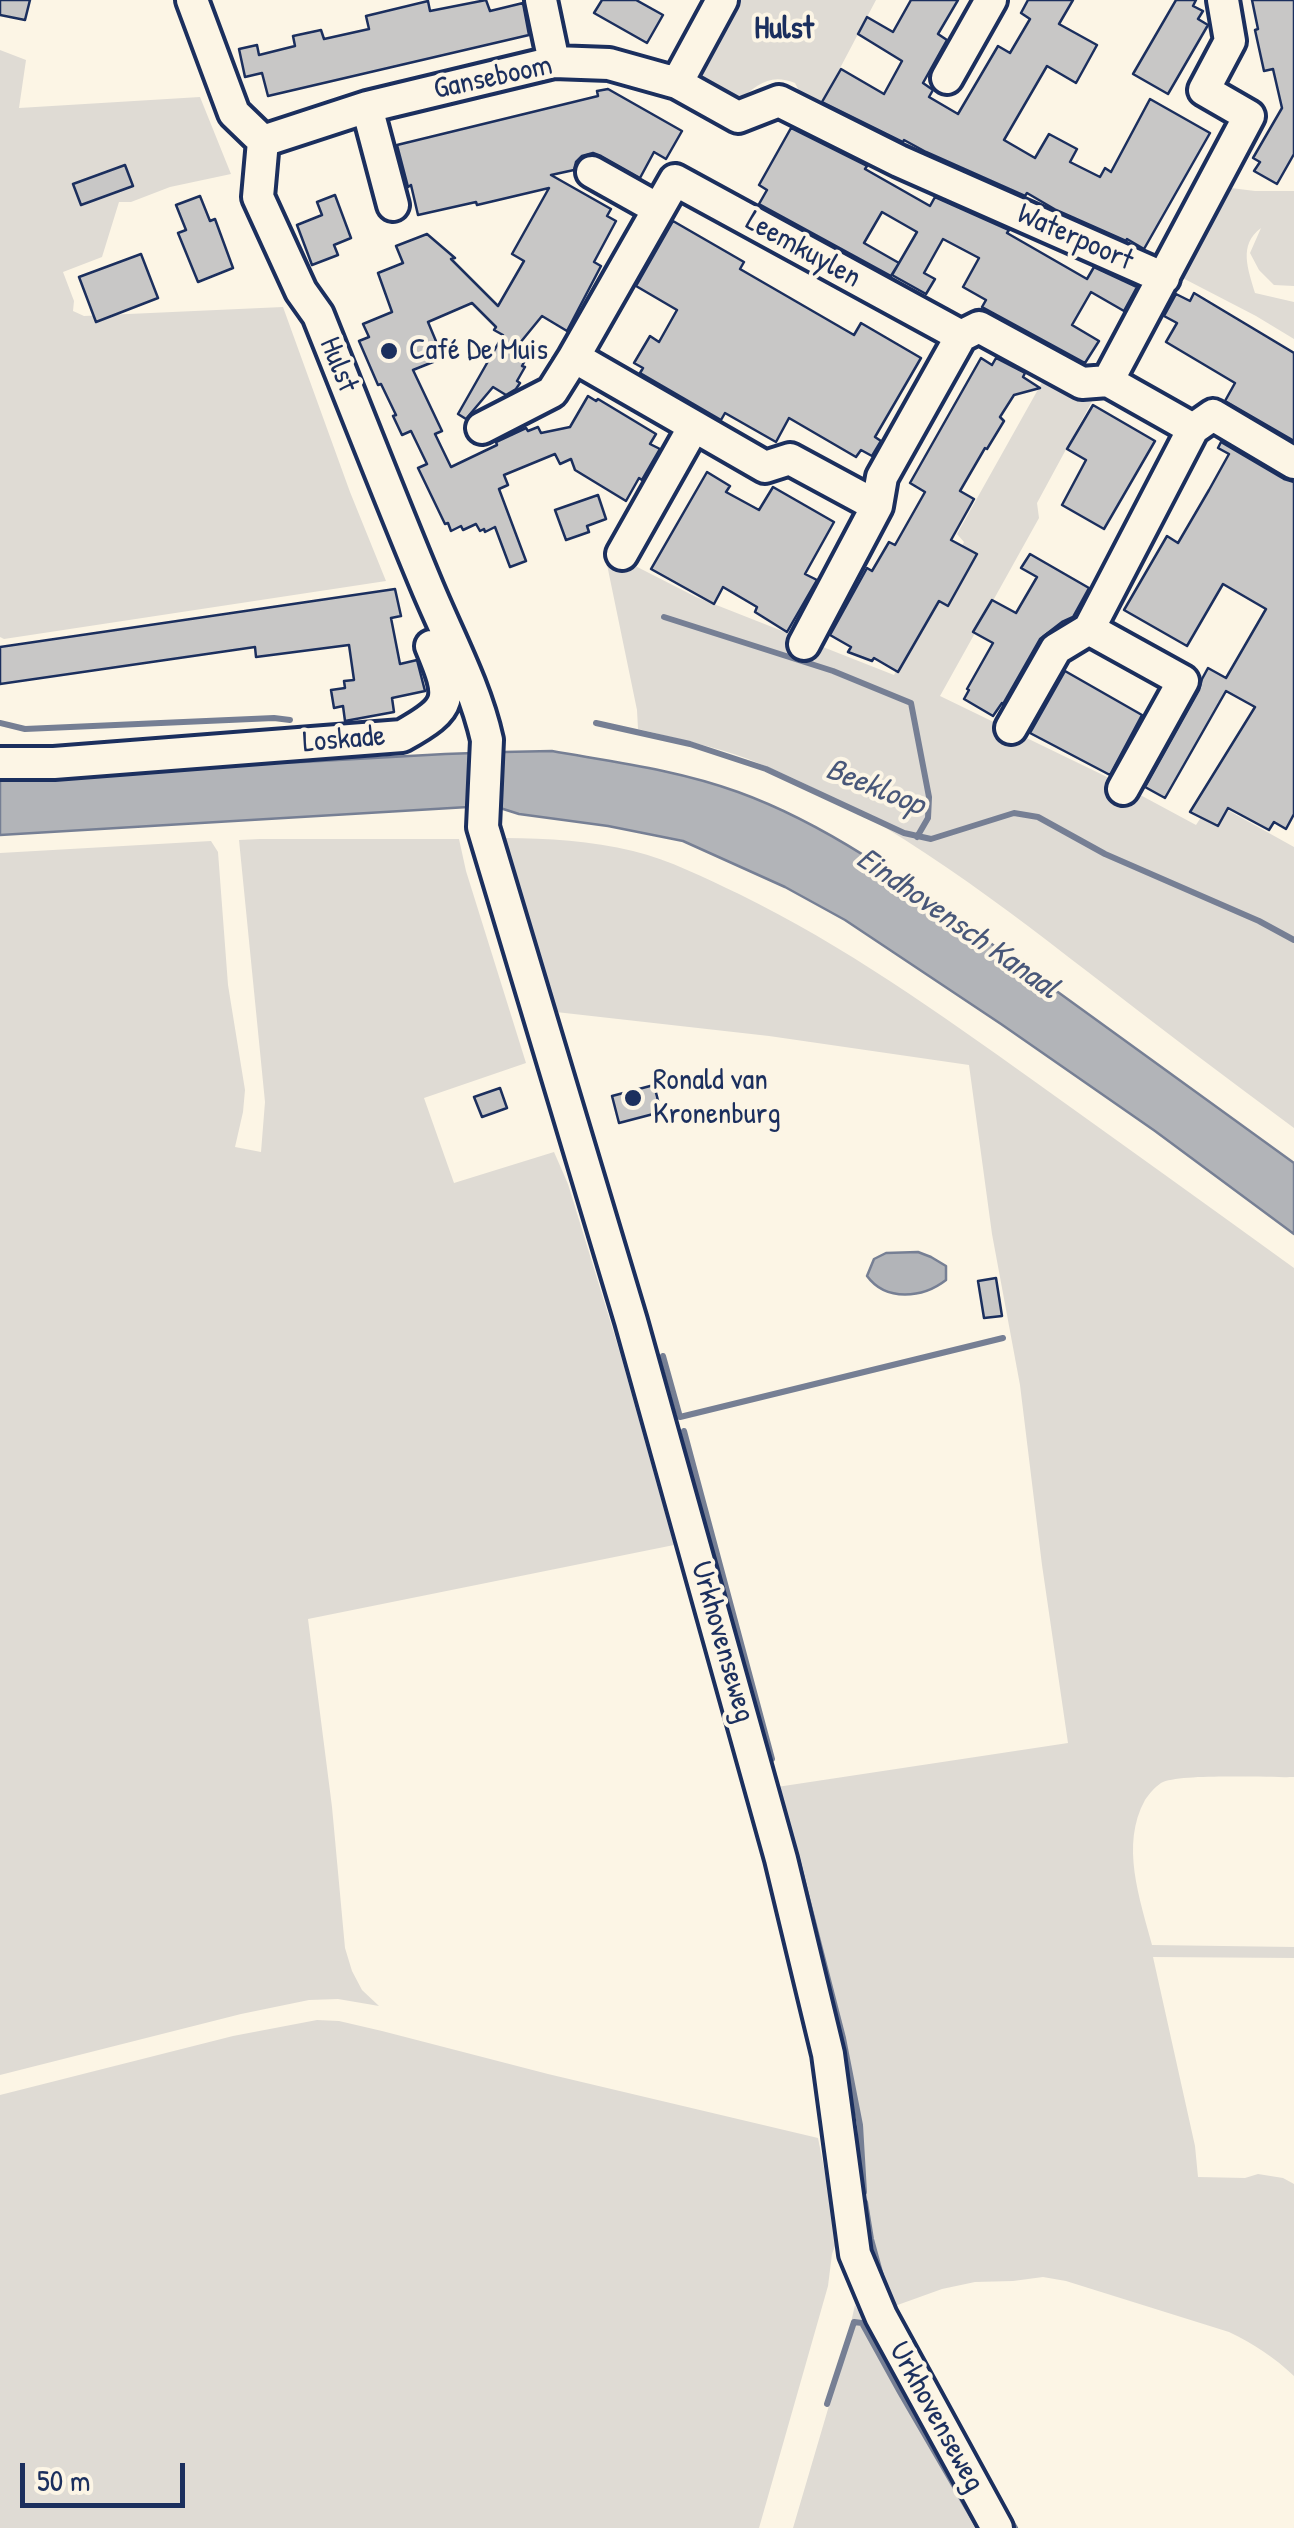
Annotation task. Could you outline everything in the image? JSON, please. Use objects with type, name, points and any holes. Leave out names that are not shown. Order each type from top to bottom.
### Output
[{"type":"street","points":[[192,0],[234,112],[263,141]]},
{"type":"street","points":[[540,0],[554,62]]},
{"type":"street","points":[[677,83],[722,0]]},
{"type":"street","points":[[947,78],[992,0]]},
{"type":"street","name":"Waterpoort","points":[[738,117],[779,101],[899,161],[1164,278],[1249,116],[1204,90],[1230,41],[1223,0]]},
{"type":"street","name":"Ganseboom","points":[[263,141],[367,107],[554,62],[609,64],[677,83],[738,117]]},
{"type":"street","points":[[367,107],[394,205]]},
{"type":"street","name":"Hulst","points":[[263,141],[258,198],[300,291],[318,315],[467,677],[486,740]]},
{"type":"street","points":[[592,172],[658,209]]},
{"type":"street","name":"Leemkuylen","points":[[482,428],[552,392],[675,180],[961,336],[979,327],[1082,383],[1108,381],[1193,429]]},
{"type":"street","points":[[1108,381],[1164,278]]},
{"type":"street","points":[[804,644],[878,506],[882,478],[961,336]]},
{"type":"street","points":[[574,357],[764,467],[790,458],[878,506]]},
{"type":"street","points":[[1010,728],[1056,649],[1089,629],[1193,429],[1213,415],[1294,463]]},
{"type":"street","points":[[622,554],[693,428]]},
{"type":"street","name":"Loskade","points":[[0,763],[54,764],[402,736],[434,718],[445,700],[446,680],[376,508],[386,486]]},
{"type":"street","points":[[1089,629],[1183,681],[1122,790]]},
{"type":"street","name":"Urkhovenseweg","points":[[486,740],[483,827],[631,1321],[781,1859],[828,2054],[855,2254],[880,2316],[997,2528]]},
{"type":"shaded area","points":[[737,0],[876,0],[820,106],[802,97],[795,83],[786,80],[764,82],[738,101],[696,78]]},
{"type":"shaded area","points":[[0,50],[26,60],[19,108],[200,97],[231,174],[119,202],[102,257],[63,272],[74,301],[73,311],[84,316],[283,307],[386,581],[0,637]]},
{"type":"shaded area","points":[[1223,187],[1294,191],[1294,286],[1274,285],[1259,270],[1250,253],[1261,228],[1249,242],[1247,258],[1255,293],[1294,302],[1294,339],[1173,273]]},
{"type":"shaded area","points":[[1045,377],[1096,394],[1037,503],[1039,518],[940,696],[1196,825],[1211,802],[1294,847],[1294,1128],[1008,911],[883,826],[748,759],[638,729],[604,550],[696,597],[894,675],[964,542],[957,534]]},
{"type":"shaded area","points":[[505,838],[585,842],[647,855],[778,914],[927,1006],[1294,1268],[1294,1777],[1205,1777],[1161,1783],[1145,1800],[1138,1817],[1133,1854],[1152,1945],[1294,1947],[1294,1958],[1153,1957],[1195,2146],[1198,2177],[1245,2178],[1258,2174],[1294,2184],[1294,2376],[1263,2351],[1229,2332],[1043,2277],[975,2282],[892,2307],[868,2253],[810,1915],[777,1787],[1068,1743],[1020,1385],[992,1234],[969,1065],[769,1036],[556,1012]]},
{"type":"shaded area","points":[[459,839],[526,1063],[424,1098],[454,1183],[554,1152],[568,1184],[621,1356],[674,1545],[308,1619],[345,1948],[362,1990],[379,2006],[338,1999],[309,2000],[0,2075],[0,853],[211,841],[218,852],[228,985],[245,1090],[235,1147],[261,1152],[265,1102],[239,840]]},
{"type":"shaded area","points":[[317,2020],[382,2031],[818,2138],[838,2238],[759,2528],[0,2528],[0,2095],[233,2036]]},
{"type":"shaded area","points":[[855,2305],[977,2528],[793,2528]]},
{"type":"water","name":"Eindhovensch Kanaal","points":[[552,751],[715,784],[809,823],[876,863],[1294,1163],[1294,1234],[1155,1131],[845,920],[785,887],[683,841],[519,814],[500,808],[493,800],[476,798],[468,807],[0,835],[0,772],[474,753],[495,758],[503,752]]},
{"type":"water","points":[[918,1252],[946,1266],[946,1280],[927,1291],[905,1294],[884,1290],[867,1276],[874,1259],[886,1253]]},
{"type":"building","points":[[0,0],[30,0],[25,20],[0,15]]},
{"type":"building","points":[[486,0],[490,11],[523,3],[529,35],[268,96],[262,73],[245,77],[239,49],[257,45],[259,55],[295,46],[293,36],[321,30],[324,39],[369,29],[366,16],[428,1],[430,11]]},
{"type":"building","points":[[602,0],[636,0],[663,15],[647,43],[594,13]]},
{"type":"building","points":[[911,0],[958,0],[938,34],[947,40],[923,83],[933,90],[929,97],[958,114],[998,46],[1010,53],[1030,19],[1021,13],[1028,0],[1073,0],[1059,24],[1097,45],[1076,83],[1047,66],[1004,140],[1035,158],[1049,134],[1077,149],[1070,162],[1100,177],[1105,168],[1111,172],[1150,99],[1210,133],[1144,249],[822,102],[841,69],[884,94],[902,61],[858,34],[867,17],[893,32]]},
{"type":"building","points":[[1176,0],[1196,0],[1193,6],[1203,11],[1198,19],[1208,25],[1168,94],[1133,74]]},
{"type":"building","points":[[1252,0],[1294,0],[1294,154],[1277,184],[1254,171],[1260,162],[1253,158],[1282,108],[1273,69],[1264,71]]},
{"type":"building","points":[[608,89],[682,131],[666,159],[654,152],[640,178],[593,153],[582,156],[574,170],[551,175],[611,209],[607,216],[616,221],[594,262],[601,266],[567,331],[542,316],[515,349],[528,355],[516,389],[506,395],[493,387],[466,419],[458,414],[503,335],[472,303],[428,322],[443,358],[413,370],[442,431],[435,434],[451,467],[526,428],[528,431],[538,427],[541,433],[570,427],[588,396],[656,434],[650,444],[660,449],[626,501],[575,470],[571,459],[560,464],[555,454],[504,475],[508,485],[499,489],[526,561],[510,567],[495,527],[485,532],[476,524],[451,531],[445,524],[418,468],[427,464],[411,431],[402,435],[359,341],[369,337],[363,324],[392,312],[378,273],[403,263],[396,246],[427,234],[455,258],[451,259],[498,306],[524,261],[512,254],[549,188],[418,215],[397,145],[598,96],[597,91]]},
{"type":"building","points":[[791,128],[867,166],[865,169],[930,206],[935,197],[1009,230],[1007,233],[1087,279],[1094,267],[1137,287],[1124,311],[1091,292],[1072,325],[1099,341],[1085,363],[982,307],[986,300],[963,287],[979,258],[943,239],[924,273],[935,279],[926,294],[892,275],[899,264],[891,276],[759,204],[767,190],[759,185]],"holes":[[[882,212],[917,232],[899,263],[864,243]]]},
{"type":"building","points":[[125,165],[133,186],[81,205],[73,184]]},
{"type":"building","points":[[335,195],[351,238],[334,245],[338,255],[312,265],[297,225],[322,215],[317,202]]},
{"type":"building","points":[[200,196],[210,221],[215,219],[233,268],[198,282],[178,233],[186,230],[176,205]]},
{"type":"building","points":[[673,221],[744,262],[740,269],[854,335],[861,323],[921,358],[875,437],[881,441],[872,456],[861,450],[856,457],[789,418],[776,442],[725,413],[721,420],[640,373],[643,368],[634,363],[650,336],[659,342],[677,310],[636,286]]},
{"type":"building","points":[[141,254],[158,298],[96,322],[79,277]]},
{"type":"building","points":[[1194,293],[1294,353],[1294,441],[1225,401],[1235,383],[1166,342],[1177,323],[1164,316],[1176,294],[1190,301]]},
{"type":"building","points":[[981,358],[992,365],[996,358],[1025,373],[1023,377],[1040,388],[1014,395],[1000,417],[1004,421],[960,491],[974,499],[951,540],[977,554],[948,606],[939,601],[898,672],[874,658],[872,661],[848,652],[851,647],[830,635],[867,568],[872,571],[889,542],[895,545],[925,492],[910,483]]},
{"type":"building","points":[[1093,405],[1155,441],[1104,529],[1062,505],[1086,460],[1067,449]]},
{"type":"building","points":[[1221,442],[1294,482],[1294,814],[1286,829],[1274,822],[1269,830],[1228,808],[1218,826],[1190,812],[1255,707],[1226,691],[1165,798],[1145,787],[1208,668],[1226,678],[1266,609],[1223,584],[1187,646],[1124,610],[1167,536],[1178,543],[1209,490],[1229,454],[1218,448]]},
{"type":"building","points":[[707,472],[730,486],[726,492],[759,510],[773,487],[834,522],[805,574],[817,580],[787,632],[755,612],[757,607],[723,587],[714,604],[651,569]]},
{"type":"building","points":[[598,495],[606,519],[587,526],[589,532],[566,540],[555,510]]},
{"type":"building","points":[[1030,554],[1089,588],[1073,617],[1040,639],[993,716],[964,699],[993,643],[973,632],[992,600],[1016,613],[1037,577],[1021,568]]},
{"type":"building","points":[[395,589],[401,616],[391,618],[400,664],[417,660],[425,691],[392,698],[394,712],[345,721],[343,706],[334,708],[331,690],[345,688],[344,681],[354,680],[349,645],[256,657],[255,647],[0,684],[0,647]]},
{"type":"building","points":[[1065,671],[1142,715],[1110,775],[1030,733]]},
{"type":"building","points":[[654,1085],[661,1112],[619,1123],[612,1096]]},
{"type":"building","points":[[500,1088],[507,1108],[482,1117],[474,1097]]},
{"type":"building","points":[[996,1278],[1002,1316],[984,1318],[978,1281]]},
{"type":"waterway","points":[[664,617],[833,671],[911,703],[929,797],[928,818],[917,837]]},
{"type":"waterway","name":"Beekloop","points":[[0,723],[25,729],[290,720]]},
{"type":"waterway","name":"Beekloop","points":[[596,723],[690,744],[766,769],[904,833],[931,839],[1014,813],[1038,817],[1105,854],[1294,940]]},
{"type":"waterway","points":[[663,1356],[680,1417],[1003,1338]]},
{"type":"waterway","points":[[684,1431],[772,1759]]},
{"type":"waterway","points":[[797,1859],[843,2038],[860,2125],[864,2192]]},
{"type":"waterway","points":[[865,2202],[883,2283]]},
{"type":"waterway","points":[[827,2404],[854,2322],[862,2323],[979,2528]]},
{"type":"waterway","points":[[1002,2506],[1015,2528]]},
{"type":"place","name":"Café De Muis","points":[[389,351]]},
{"type":"place","name":"Ronald van Kronenburg","points":[[633,1098]]},
{"type":"district","name":"Hulst","points":[[784,29]]}]
